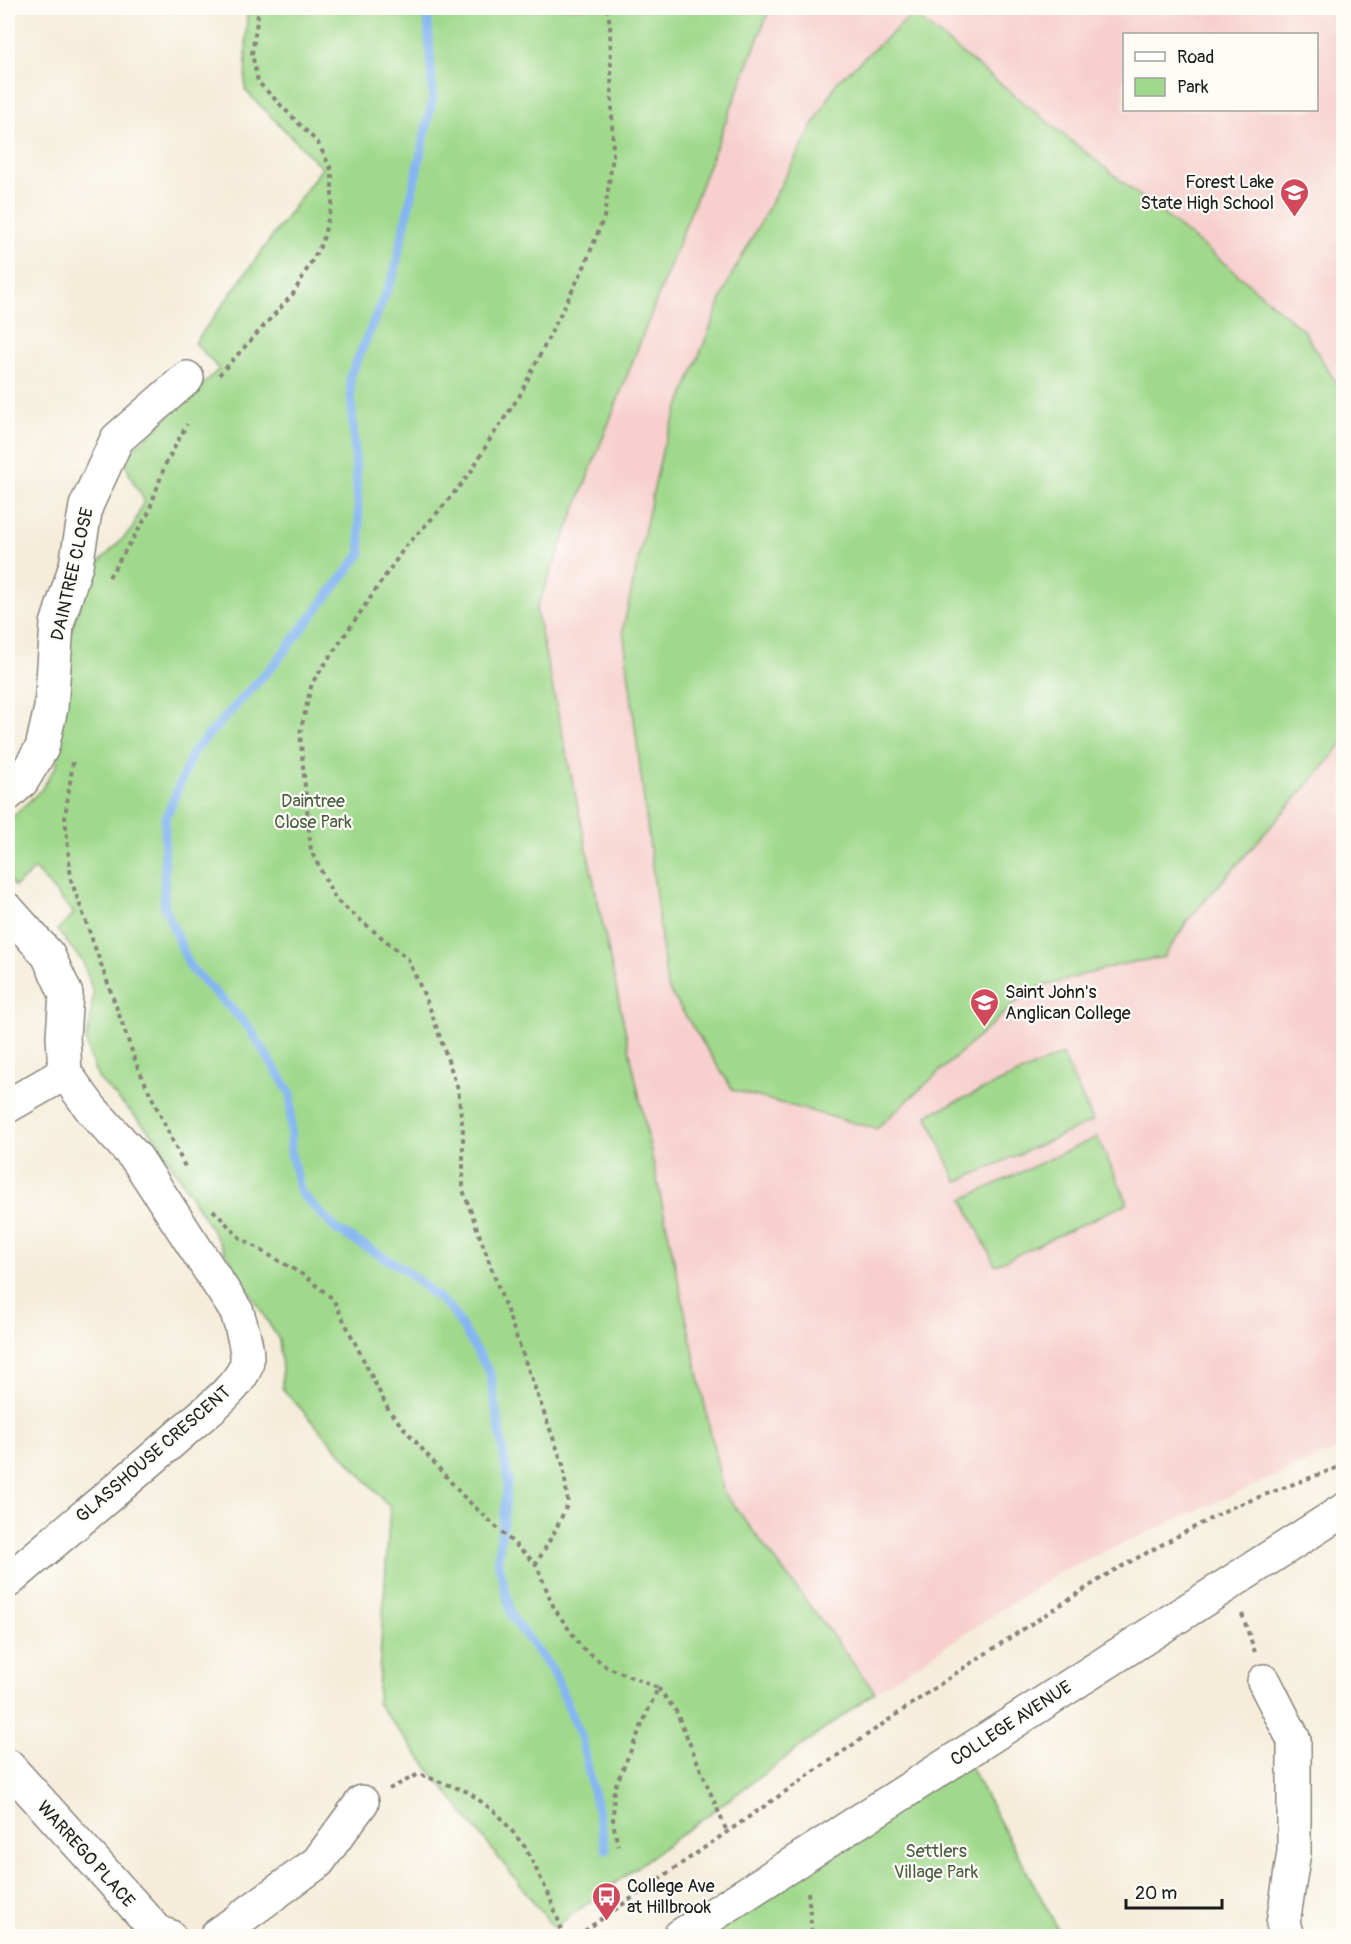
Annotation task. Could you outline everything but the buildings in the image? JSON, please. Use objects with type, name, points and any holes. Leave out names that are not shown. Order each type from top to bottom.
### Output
[{"type":"street","name":"DAINTREE CLOSE","points":[[8,794],[22,781],[42,748],[51,708],[57,624],[76,565],[86,506],[117,439],[201,379]]},
{"type":"street","points":[[8,910],[48,955],[66,993],[63,1036],[65,1073],[8,1106]]},
{"type":"street","name":"GLASSHOUSE CRESCENT","points":[[8,1581],[118,1489],[228,1392],[246,1365],[245,1339],[237,1312],[137,1159],[92,1110],[65,1073]]},
{"type":"street","name":"COLLEGE AVENUE","points":[[680,1936],[1344,1510]]},
{"type":"street","points":[[1264,1681],[1294,1740],[1294,1852],[1283,1923],[1287,1936]]},
{"type":"street","name":"WARREGO PLACE","points":[[8,1766],[159,1933],[169,1936]]},
{"type":"street","points":[[216,1936],[318,1862],[362,1802]]},
{"type":"path","points":[[201,379],[292,294],[322,243],[332,204],[332,171],[318,143],[258,82],[252,54],[259,8]]},
{"type":"path","points":[[536,1564],[568,1503],[563,1465],[463,1190],[463,1132],[458,1089],[429,1006],[408,959],[336,900],[311,851],[300,733],[312,683],[405,547],[471,472],[520,395],[585,265],[604,217],[613,156],[610,24],[607,8]]},
{"type":"path","points":[[106,581],[148,514],[165,465],[191,417]]},
{"type":"path","points":[[74,758],[65,817],[70,880],[138,1068],[188,1174]]},
{"type":"path","points":[[207,1204],[240,1238],[305,1276],[333,1299],[388,1412],[463,1496],[536,1564],[554,1608],[582,1648],[607,1667],[658,1688],[676,1711],[727,1832]]},
{"type":"path","points":[[577,1936],[965,1667],[1112,1572],[1230,1509],[1344,1465]]},
{"type":"path","points":[[618,1846],[613,1822],[614,1789],[658,1688]]},
{"type":"path","points":[[362,1802],[419,1774],[468,1792],[498,1814],[525,1847],[549,1895],[564,1936]]},
{"type":"path","points":[[808,1891],[812,1934]]},
{"type":"path","points":[[806,1936],[812,1934],[823,1936]]},
{"type":"shaded area","name":"Saint John's Anglican College","points":[[770,8],[1343,8],[1343,1446],[1061,1571],[875,1692],[723,1491],[536,610]]},
{"type":"green space","name":"Daintree Close Park","points":[[247,8],[770,8],[536,610],[723,1491],[875,1692],[554,1928],[377,1703],[390,1507],[282,1388],[279,1340],[154,1136],[98,1078],[89,1055],[86,1039],[91,1018],[93,992],[83,962],[57,930],[74,914],[35,869],[15,887],[8,878],[8,821],[41,790],[57,765],[69,637],[92,570],[132,529],[144,500],[129,473],[126,456],[219,369],[195,343],[322,168],[245,90]]},
{"type":"green space","points":[[913,14],[1229,267],[1304,331],[1343,394],[1344,741],[1188,920],[1164,957],[1118,965],[1030,990],[876,1129],[733,1090],[667,987],[623,629],[663,447],[729,280],[837,82]]},
{"type":"green space","points":[[1062,1054],[1093,1121],[957,1182],[927,1115]]},
{"type":"green space","points":[[1097,1137],[1128,1203],[995,1265],[963,1199]]},
{"type":"green space","name":"Settlers Village Park","points":[[962,1752],[1062,1936],[695,1936]]},
{"type":"waterway","points":[[427,8],[433,97],[394,274],[350,377],[361,553],[276,662],[193,752],[165,820],[164,905],[190,967],[248,1026],[291,1094],[291,1154],[301,1193],[337,1230],[404,1269],[452,1310],[490,1373],[508,1481],[498,1560],[512,1617],[554,1673],[581,1736],[606,1850]]},
{"type":"place","name":"Forest Lake State High School","points":[[1295,218]]},
{"type":"place","name":"Saint John's Anglican College","points":[[984,1028]]},
{"type":"place","name":"College Ave at Hillbrook","points":[[606,1922]]}]
